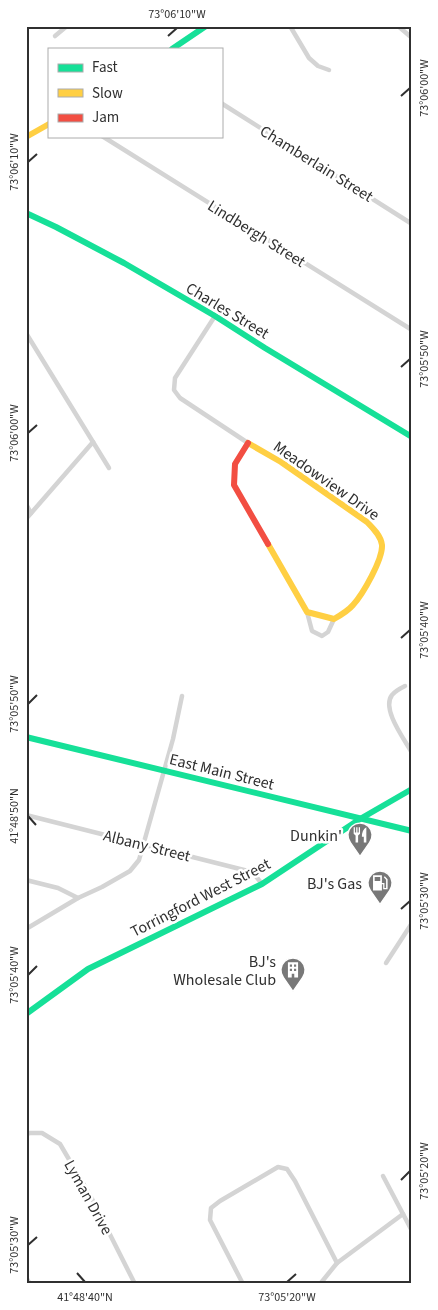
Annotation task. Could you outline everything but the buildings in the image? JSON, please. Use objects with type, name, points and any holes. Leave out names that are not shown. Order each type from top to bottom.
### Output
[{"type":"main road","points":[[173,48],[206,26]]},
{"type":"main road","points":[[26,137],[48,125]]},
{"type":"main road","name":"Charles Street","points":[[26,212],[124,263],[215,316],[412,437]]},
{"type":"main road","name":"Meadowview Drive","points":[[307,612],[234,485],[236,464],[248,443],[281,462],[367,522],[376,532],[382,544],[380,556],[364,591],[352,606],[334,620]]},
{"type":"main road","points":[[307,612],[334,620]]},
{"type":"main road","name":"East Main Street","points":[[26,737],[412,831]]},
{"type":"main road","name":"Torringford West Street","points":[[26,1014],[88,969],[262,884],[360,819],[412,789]]},
{"type":"street","points":[[55,36],[67,26]]},
{"type":"street","points":[[290,26],[309,58],[318,66],[329,70]]},
{"type":"street","points":[[398,26],[412,38]]},
{"type":"street","name":"Chamberlain Street","points":[[222,104],[412,224]]},
{"type":"street","name":"Lindbergh Street","points":[[105,138],[412,330]]},
{"type":"street","name":"Meadowview Drive","points":[[215,316],[175,378],[174,390],[180,398],[248,443]]},
{"type":"street","points":[[26,333],[109,468]]},
{"type":"street","points":[[26,518],[93,442]]},
{"type":"street","points":[[26,504],[31,513]]},
{"type":"street","name":"Meadowview Drive","points":[[307,612],[312,631],[322,636],[328,632],[334,620]]},
{"type":"street","points":[[405,686],[391,696],[388,706],[412,753]]},
{"type":"street","points":[[26,929],[78,898],[130,871],[139,860],[165,770],[182,696]]},
{"type":"street","name":"Albany Street","points":[[26,815],[248,871],[254,874],[262,884]]},
{"type":"street","points":[[26,880],[58,888],[78,898]]},
{"type":"street","points":[[386,963],[412,923]]},
{"type":"street","name":"Lyman Drive","points":[[26,1134],[42,1133],[60,1144],[91,1197],[135,1284]]},
{"type":"street","points":[[243,1284],[210,1220],[211,1208],[278,1167],[287,1169],[295,1181],[337,1263]]},
{"type":"street","points":[[383,1176],[412,1232]]},
{"type":"street","points":[[320,1284],[337,1263],[403,1214]]},
{"type":"street","points":[[26,1277],[30,1284]]},
{"type":"traffic: fast","points":[[173,48],[206,26]]},
{"type":"traffic: fast","points":[[26,213],[124,263],[215,316],[412,437]]},
{"type":"traffic: fast","points":[[26,737],[412,831]]},
{"type":"traffic: fast","points":[[26,1014],[88,969],[262,884],[360,819],[412,789]]},
{"type":"traffic: slow","points":[[26,137],[48,125]]},
{"type":"traffic: slow","points":[[248,443],[281,462],[367,522],[378,535],[382,545],[376,567],[362,593],[349,609],[334,619],[307,612],[268,544]]},
{"type":"traffic: jam","points":[[248,443],[235,464],[234,485],[268,544]]},
{"type":"place","name":"Dunkin'","points":[[360,856]]},
{"type":"place","name":"BJ's Gas","points":[[380,904]]},
{"type":"place","name":"BJ's Wholesale Club","points":[[293,991]]}]
